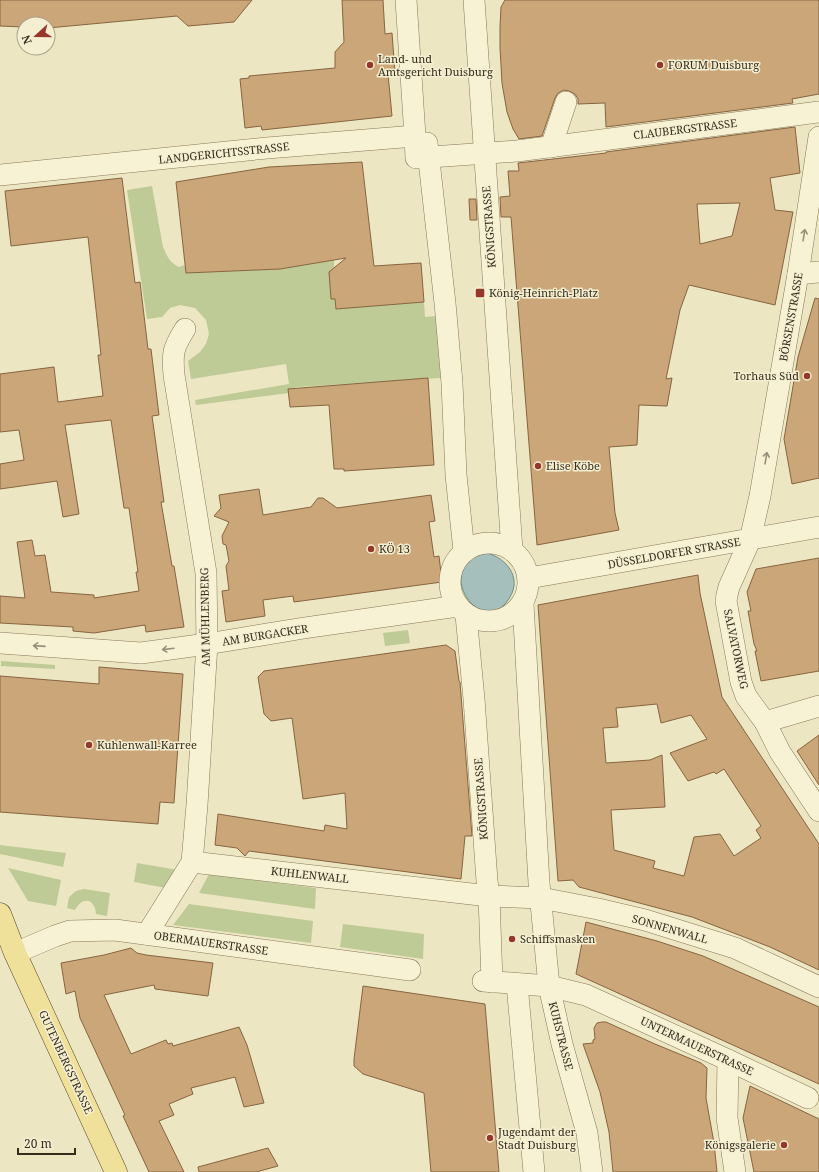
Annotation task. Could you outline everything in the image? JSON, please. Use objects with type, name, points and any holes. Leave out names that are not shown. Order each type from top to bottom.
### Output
[{"type":"main road","name":"GUTENBERGSTRASSE","points":[[0,914],[15,952],[116,1172]]},
{"type":"main road","name":"GUTENBERGSTRASSE","points":[[0,934],[15,952]]},
{"type":"street","points":[[406,0],[423,145],[445,303],[452,384],[456,475],[464,551],[474,545],[486,542],[498,543],[512,550],[519,556],[526,566],[529,578],[528,591],[523,604],[514,613],[502,620],[489,622],[477,620],[462,611]]},
{"type":"street","name":"KÖNIGSTRASSE","points":[[474,0],[512,550]]},
{"type":"street","points":[[551,147],[566,102]]},
{"type":"street","name":"CLAUBERGSTRASSE","points":[[423,145],[484,153],[517,151],[819,112]]},
{"type":"street","name":"BÖRSENSTRASSE","points":[[760,496],[798,274],[819,137]]},
{"type":"street","name":"LANDGERICHTSSTRASSE","points":[[0,175],[267,148],[423,145]]},
{"type":"street","points":[[798,274],[819,272]]},
{"type":"street","name":"AM MÜHLENBERG","points":[[185,329],[175,345],[172,356],[206,573],[207,644],[192,862]]},
{"type":"street","name":"SALVATORWEG","points":[[760,496],[750,540],[729,587],[726,601],[743,688],[749,700],[774,719],[780,752],[819,811]]},
{"type":"street","name":"DÜSSELDORFER STRASSE","points":[[529,578],[819,527]]},
{"type":"street","name":"KÖNIGSTRASSE","points":[[464,551],[456,560],[451,572],[450,584],[452,596],[462,611],[474,699],[489,896],[487,982],[517,984]]},
{"type":"street","points":[[523,604],[541,898]]},
{"type":"street","name":"AM BURGACKER","points":[[0,643],[141,653],[324,625],[462,611]]},
{"type":"street","points":[[774,719],[819,706]]},
{"type":"street","points":[[147,934],[192,862]]},
{"type":"street","name":"KUHLENWALL","points":[[192,862],[432,888],[489,896],[514,897]]},
{"type":"street","name":"SONNENWALL","points":[[514,897],[541,898],[645,920],[727,946],[819,987]]},
{"type":"street","name":"KUHSTRASSE","points":[[541,898],[549,986],[562,1044],[587,1133],[592,1172]]},
{"type":"street","name":"OBERMAUERSTRASSE","points":[[15,952],[55,936],[70,932],[115,930],[410,970]]},
{"type":"street","points":[[534,1172],[517,984],[549,986]]},
{"type":"street","name":"UNTERMAUERSTRASSE","points":[[549,986],[586,995],[808,1098]]},
{"type":"street","points":[[728,1060],[727,1118],[735,1172]]},
{"type":"green space","points":[[152,186],[163,247],[167,256],[173,263],[179,267],[185,265],[186,273],[280,269],[334,260],[334,280],[330,284],[331,299],[335,299],[336,309],[424,302],[425,317],[436,316],[441,378],[298,387],[289,389],[289,393],[196,405],[195,400],[289,384],[286,364],[191,379],[188,361],[200,352],[206,344],[209,334],[206,320],[195,308],[180,305],[170,308],[162,317],[147,319],[127,190]]},
{"type":"green space","points":[[408,630],[410,643],[385,646],[383,633]]},
{"type":"green space","points":[[1,661],[55,665],[55,669],[1,666]]},
{"type":"green space","points":[[0,845],[66,853],[63,867],[0,854]]},
{"type":"green space","points":[[137,863],[178,870],[166,888],[134,882]]},
{"type":"green space","points":[[8,868],[61,880],[56,906],[28,901]]},
{"type":"green space","points":[[209,874],[316,888],[315,909],[199,893]]},
{"type":"green space","points":[[84,889],[110,893],[107,916],[96,914],[93,905],[88,901],[81,902],[75,910],[67,908],[69,897],[76,891]]},
{"type":"green space","points":[[189,904],[313,921],[311,943],[173,925]]},
{"type":"green space","points":[[343,924],[424,934],[423,959],[340,947]]},
{"type":"water","points":[[487,553],[500,559],[506,564],[510,569],[514,582],[510,597],[499,609],[486,612],[475,607],[466,597],[461,584],[462,571],[470,560]]},
{"type":"building","points":[[0,0],[252,0],[234,22],[188,26],[177,16],[56,27],[56,16],[16,16],[16,27],[0,26]]},
{"type":"building","name":"Land- und Amtsgericht Duisburg","points":[[342,0],[383,0],[385,34],[392,33],[395,73],[388,74],[392,116],[262,130],[261,126],[245,128],[240,79],[249,78],[249,76],[335,68],[335,52],[344,42]]},
{"type":"building","name":"FORUM Duisburg","points":[[505,0],[819,0],[819,94],[792,99],[793,103],[606,127],[605,103],[578,104],[578,99],[575,94],[564,90],[558,93],[555,98],[542,136],[519,139],[513,129],[507,112],[502,83],[500,27],[501,7]]},
{"type":"building","points":[[795,127],[800,173],[770,178],[775,210],[793,212],[775,305],[689,285],[680,310],[666,379],[672,378],[667,406],[639,405],[637,445],[609,447],[615,513],[619,530],[537,545],[511,217],[501,217],[500,197],[510,196],[508,171],[519,171],[518,163]],"holes":[[[740,203],[732,236],[700,244],[697,204]]]},
{"type":"building","points":[[362,162],[374,266],[421,263],[424,302],[336,309],[335,299],[331,299],[329,272],[346,258],[280,269],[186,273],[176,182],[269,167]]},
{"type":"building","points":[[122,178],[135,283],[140,282],[148,349],[151,349],[159,415],[152,416],[164,502],[161,502],[172,566],[174,566],[184,627],[146,632],[145,625],[94,633],[73,631],[73,627],[0,623],[0,596],[25,598],[17,542],[32,540],[35,556],[45,555],[51,592],[94,595],[94,598],[139,591],[136,572],[138,572],[129,508],[124,508],[111,420],[65,425],[79,514],[63,517],[57,481],[0,489],[0,464],[24,460],[19,430],[0,432],[0,374],[54,367],[58,402],[103,396],[98,355],[101,355],[88,237],[11,246],[5,191]]},
{"type":"building","points":[[469,199],[476,199],[477,220],[470,220]]},
{"type":"building","name":"Torhaus Süd","points":[[815,298],[819,299],[819,478],[792,484],[784,439],[798,357]]},
{"type":"building","points":[[428,378],[434,465],[344,471],[344,469],[334,469],[329,405],[290,407],[288,389]]},
{"type":"building","name":"KÖ 13","points":[[259,489],[263,515],[311,507],[318,498],[323,498],[337,508],[431,495],[435,521],[429,522],[434,557],[439,556],[442,582],[294,602],[293,596],[263,600],[265,616],[226,622],[222,591],[229,590],[226,566],[229,561],[226,545],[223,544],[222,536],[229,522],[214,516],[221,508],[219,495]]},
{"type":"building","points":[[819,558],[819,671],[761,681],[755,651],[757,651],[754,644],[748,611],[751,611],[747,592],[756,569]]},
{"type":"building","points":[[698,575],[700,593],[722,697],[819,844],[819,970],[770,947],[692,917],[579,887],[573,880],[558,881],[538,605]],"holes":[[[657,704],[661,723],[691,715],[707,739],[670,753],[688,781],[714,772],[716,774],[724,769],[761,826],[756,830],[761,838],[734,856],[720,834],[694,837],[684,876],[653,868],[655,861],[614,850],[611,810],[665,807],[662,755],[650,760],[606,763],[603,728],[618,727],[616,708]]]},
{"type":"building","points":[[446,645],[455,651],[460,682],[472,836],[465,836],[461,879],[249,851],[245,856],[237,848],[215,845],[218,814],[324,831],[325,825],[347,829],[345,793],[303,799],[292,718],[271,721],[264,714],[258,677],[264,671]]},
{"type":"building","name":"Kuhlenwall-Karree","points":[[99,667],[183,674],[174,803],[160,802],[158,824],[0,812],[0,676],[99,684]]},
{"type":"building","points":[[819,735],[819,785],[797,751]]},
{"type":"building","points":[[586,922],[657,941],[703,956],[819,1007],[819,1084],[576,974]]},
{"type":"building","points":[[131,948],[137,953],[146,955],[213,963],[208,996],[155,989],[154,985],[104,995],[131,1054],[166,1040],[168,1044],[172,1043],[173,1046],[239,1027],[247,1045],[264,1103],[244,1107],[235,1077],[191,1088],[193,1094],[169,1104],[174,1115],[159,1121],[184,1172],[149,1172],[123,1116],[125,1115],[80,1018],[75,991],[66,994],[61,963]]},
{"type":"building","points":[[363,986],[485,1004],[499,1172],[431,1172],[424,1093],[363,1074],[354,1066]]},
{"type":"building","points":[[606,1022],[701,1063],[707,1068],[706,1098],[714,1143],[717,1172],[613,1172],[609,1132],[600,1092],[583,1044],[593,1043],[593,1040],[595,1039],[594,1028],[597,1023]]},
{"type":"building","name":"Königsgalerie","points":[[750,1086],[819,1119],[819,1172],[754,1172],[743,1118]]},
{"type":"building","points":[[268,1148],[278,1166],[256,1172],[199,1172],[198,1167]]},
{"type":"place","name":"Land- und Amtsgericht Duisburg","points":[[370,65]]},
{"type":"place","name":"FORUM Duisburg","points":[[660,65]]},
{"type":"place","name":"König-Heinrich-Platz","points":[[480,293]]},
{"type":"place","name":"Torhaus Süd","points":[[807,376]]},
{"type":"place","name":"Elise Köbe","points":[[538,466]]},
{"type":"place","name":"KÖ 13","points":[[371,549]]},
{"type":"place","name":"Kuhlenwall-Karree","points":[[89,745]]},
{"type":"place","name":"Schiffsmasken","points":[[512,939]]},
{"type":"place","name":"Jugendamt der Stadt Duisburg","points":[[490,1138]]},
{"type":"place","name":"Königsgalerie","points":[[784,1145]]}]
